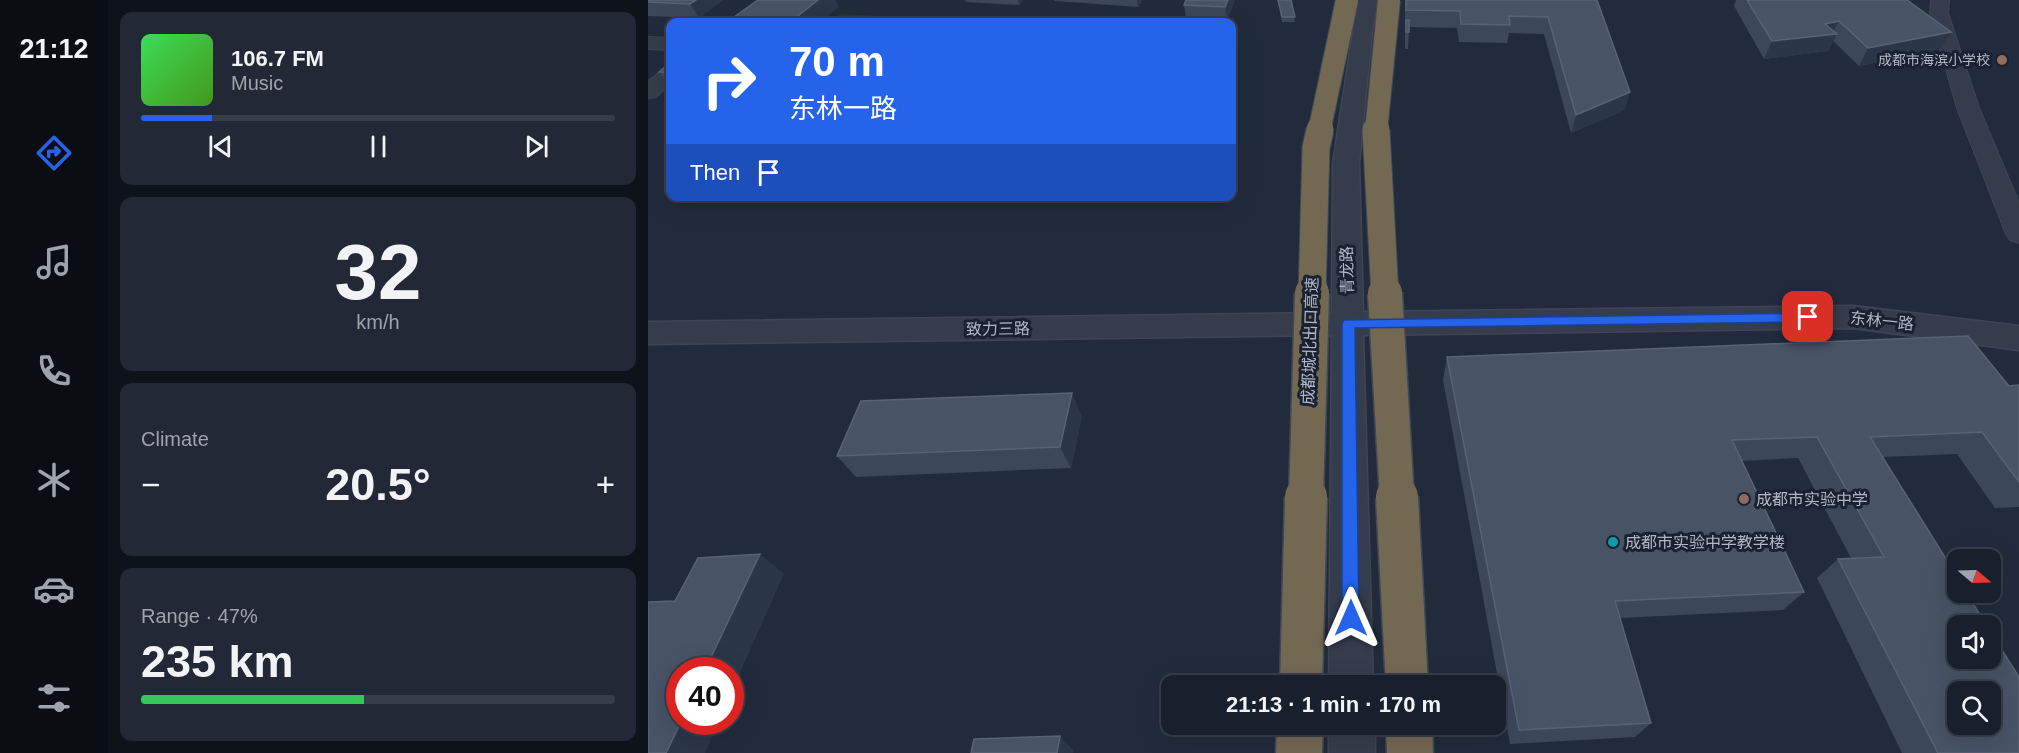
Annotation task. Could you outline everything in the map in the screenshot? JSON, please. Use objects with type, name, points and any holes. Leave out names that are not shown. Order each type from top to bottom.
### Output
[{"type":"highway","name":"成都城北出口高速","points":[[1301,675],[1316,148],[1347,0]]},
{"type":"highway","points":[[1389,0],[1376,124],[1406,675]]},
{"type":"highway","points":[[1299,753],[1300,735]]},
{"type":"highway","points":[[1409,735],[1410,753]]},
{"type":"street","name":"青龙路","points":[[1351,675],[1346,163],[1368,0]]},
{"type":"street","points":[[1940,0],[1939,13],[1968,108],[2019,234]]},
{"type":"street","points":[[648,43],[666,44]]},
{"type":"street","points":[[648,92],[666,77]]},
{"type":"street","name":"东林一路","points":[[1348,324],[1853,317],[2019,338]]},
{"type":"street","name":"致力三路","points":[[648,333],[1348,324]]},
{"type":"street","points":[[1352,735],[1352,753]]},
{"type":"green space","points":[[840,14],[920,18],[835,18]]},
{"type":"building","points":[[648,0],[696,0],[690,4],[648,2]]},
{"type":"building","points":[[758,0],[818,0],[795,18],[733,18]]},
{"type":"building","points":[[1186,0],[1228,0],[1225,7],[1184,5]]},
{"type":"building","points":[[1278,0],[1291,0],[1295,17],[1282,17]]},
{"type":"building","points":[[1406,0],[1597,0],[1630,92],[1576,115],[1548,17],[1509,16],[1510,25],[1461,24],[1460,11],[1406,10]]},
{"type":"building","points":[[1747,0],[1907,0],[1951,32],[1868,48],[1839,21],[1825,24],[1837,34],[1772,41]]},
{"type":"building","points":[[1406,20],[1409,20],[1409,32],[1406,32]]},
{"type":"building","name":"成都市实验中学","points":[[1968,336],[2009,386],[2019,385],[2019,482],[1982,432],[1870,437],[1947,560],[1947,603],[1973,603],[1980,615],[1947,615],[1947,669],[2001,669],[2001,648],[2019,677],[2019,753],[1938,753],[1838,559],[1884,557],[1817,437],[1732,440],[1804,592],[1615,601],[1651,723],[1519,730],[1447,357]]},
{"type":"building","points":[[1072,393],[1060,447],[837,456],[861,401]]},
{"type":"building","points":[[760,554],[711,657],[666,657],[666,735],[675,735],[666,753],[648,753],[648,602],[675,601],[698,558]]},
{"type":"building","points":[[1060,736],[1057,753],[971,753],[974,739]]},
{"type":"place","name":"成都市海滨小学校","points":[[2002,60]]},
{"type":"place","name":"成都市实验中学","points":[[1744,499]]},
{"type":"place","name":"成都市实验中学教学楼","points":[[1613,542]]},
{"type":"route","points":[[1351,618],[1348,324],[1808,317]]}]
